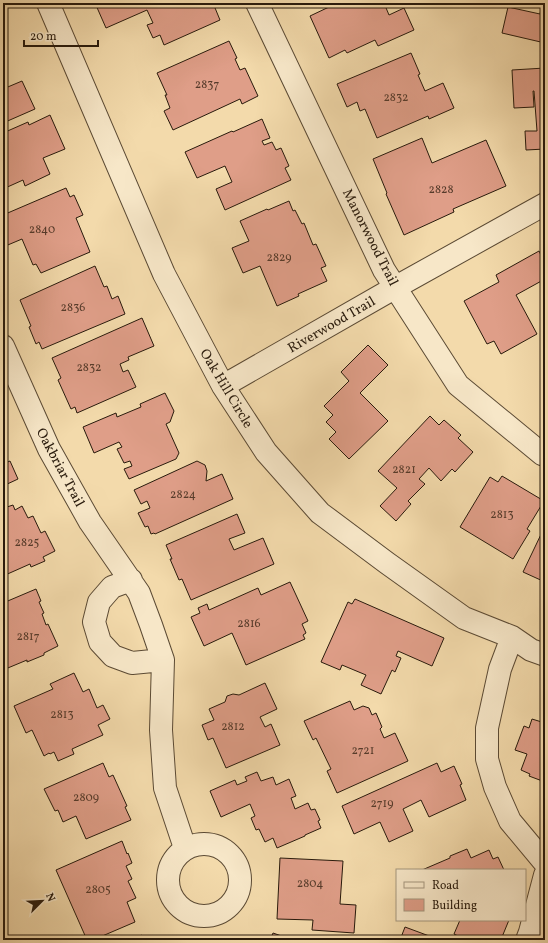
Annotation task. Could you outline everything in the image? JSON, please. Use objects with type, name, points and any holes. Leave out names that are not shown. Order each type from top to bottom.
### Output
[{"type":"street","name":"Oak Hill Circle","points":[[48,3],[164,274],[223,386],[266,452],[320,513],[387,564],[464,618],[512,637],[531,650],[545,655]]},
{"type":"street","name":"Manorwood Trail","points":[[257,3],[384,270],[458,385],[545,455]]},
{"type":"street","name":"Riverwood Trail","points":[[223,386],[545,204]]},
{"type":"street","name":"Oakbriar Trail","points":[[3,346],[49,449],[90,522],[139,593],[151,625],[162,660],[161,730],[165,788],[186,848]]},
{"type":"street","points":[[130,580],[112,587],[99,602],[94,622],[100,642],[113,656],[132,663],[162,660]]},
{"type":"street","points":[[512,637],[500,669],[486,728],[487,759],[495,787],[510,821],[545,863]]},
{"type":"street","points":[[527,940],[545,875]]},
{"type":"building","points":[[95,3],[213,3],[220,20],[164,45],[160,35],[153,38],[147,25],[153,23],[147,10],[106,28]]},
{"type":"building","points":[[327,3],[384,3],[389,15],[404,8],[414,30],[378,46],[375,40],[347,53],[345,50],[329,58],[310,16],[329,7]]},
{"type":"building","points":[[542,3],[545,3],[545,43],[502,33],[508,7],[540,14]]},
{"type":"building","points":[[229,41],[237,58],[235,59],[240,70],[245,68],[258,96],[242,104],[240,99],[173,130],[164,111],[170,108],[165,95],[167,95],[157,73]]},
{"type":"building","points":[[411,53],[425,91],[443,83],[454,108],[429,119],[428,116],[377,138],[365,109],[360,111],[357,102],[347,107],[337,84]]},
{"type":"building","points":[[545,68],[545,149],[526,150],[525,131],[537,131],[534,91],[534,107],[514,108],[512,70]]},
{"type":"building","points":[[22,81],[35,109],[3,123],[3,89]]},
{"type":"building","points":[[50,115],[65,149],[43,158],[50,174],[25,186],[23,180],[3,189],[3,133],[28,122],[29,125]]},
{"type":"building","points":[[262,119],[270,138],[262,141],[264,145],[272,142],[276,150],[281,148],[289,166],[285,168],[291,180],[225,210],[216,189],[232,182],[225,166],[197,178],[185,152]]},
{"type":"building","points":[[422,138],[432,163],[486,140],[506,186],[453,209],[454,212],[404,235],[373,159]]},
{"type":"building","points":[[66,188],[70,197],[74,195],[83,215],[76,218],[90,252],[41,273],[36,264],[33,265],[22,239],[3,247],[3,215]]},
{"type":"building","points":[[289,201],[293,211],[295,210],[302,224],[304,223],[313,245],[316,244],[326,266],[321,268],[327,281],[298,294],[299,296],[277,306],[260,266],[243,273],[232,248],[249,241],[240,221]]},
{"type":"building","points":[[539,251],[545,263],[545,279],[516,295],[537,334],[501,354],[494,341],[487,344],[464,301],[499,282],[496,275]]},
{"type":"building","points":[[95,266],[104,287],[107,286],[112,299],[118,296],[125,314],[42,349],[39,342],[36,344],[29,327],[31,326],[20,300]]},
{"type":"building","points":[[142,318],[154,346],[128,357],[129,360],[120,364],[123,372],[128,370],[136,387],[77,413],[75,407],[71,409],[58,380],[61,378],[52,358]]},
{"type":"building","points":[[368,345],[388,365],[360,393],[388,421],[349,459],[329,439],[336,432],[326,422],[333,415],[324,406],[349,381],[341,372]]},
{"type":"building","points":[[165,393],[174,411],[170,422],[166,424],[179,453],[176,459],[129,479],[124,469],[132,466],[130,461],[124,463],[117,449],[122,447],[119,442],[94,453],[83,427],[116,413],[117,417],[141,407],[140,404]]},
{"type":"building","points":[[430,416],[439,425],[444,420],[461,435],[458,438],[473,452],[455,472],[452,469],[441,481],[429,468],[419,479],[425,484],[408,501],[411,504],[396,521],[380,506],[397,488],[378,471]]},
{"type":"building","points":[[3,459],[5,463],[10,461],[18,479],[3,486]]},
{"type":"building","points":[[197,461],[205,465],[207,471],[206,481],[222,474],[233,499],[155,534],[151,534],[148,526],[145,527],[138,513],[150,508],[147,501],[141,504],[134,490]]},
{"type":"building","points":[[502,476],[544,501],[527,529],[530,531],[513,559],[460,527],[490,477],[498,482]]},
{"type":"building","points":[[13,505],[15,510],[22,506],[28,518],[33,516],[41,533],[45,531],[55,551],[43,557],[45,561],[31,567],[30,564],[3,576],[3,507]]},
{"type":"building","points":[[237,514],[245,533],[229,539],[234,550],[263,538],[274,564],[191,600],[182,579],[179,580],[166,545]]},
{"type":"building","points":[[545,526],[545,582],[523,572]]},
{"type":"building","points":[[290,582],[308,621],[302,624],[306,633],[303,635],[305,639],[246,665],[232,633],[204,646],[191,617],[200,613],[198,608],[207,604],[209,610],[258,588],[261,595]]},
{"type":"building","points":[[36,589],[41,601],[39,602],[44,613],[42,614],[46,625],[48,624],[58,646],[44,653],[44,655],[3,670],[3,603]]},
{"type":"building","points":[[355,599],[444,638],[432,666],[398,651],[396,656],[401,658],[395,672],[392,670],[381,694],[361,685],[366,675],[342,665],[340,670],[321,662],[348,602],[352,604]]},
{"type":"building","points":[[74,673],[83,692],[89,689],[97,708],[103,705],[110,719],[98,725],[103,735],[72,749],[74,754],[58,761],[54,752],[44,756],[32,730],[26,733],[14,706],[53,689],[50,684]]},
{"type":"building","points":[[265,683],[277,709],[260,717],[265,727],[271,724],[280,745],[226,768],[213,738],[208,740],[202,725],[214,720],[209,709],[225,702],[227,696],[233,694],[239,695]]},
{"type":"building","points":[[350,701],[354,710],[363,706],[369,708],[372,715],[376,713],[382,727],[380,729],[384,738],[395,733],[408,761],[337,793],[327,771],[331,769],[316,738],[313,740],[304,721]]},
{"type":"building","points":[[532,719],[545,723],[545,782],[529,776],[530,774],[521,770],[527,754],[515,750],[524,726],[529,728]]},
{"type":"building","points":[[103,763],[109,777],[113,775],[127,806],[125,807],[131,820],[86,839],[76,816],[63,822],[58,810],[55,811],[44,789]]},
{"type":"building","points":[[437,763],[441,772],[454,766],[462,784],[460,785],[466,800],[429,817],[421,800],[403,809],[413,831],[389,842],[380,822],[354,834],[342,806]]},
{"type":"building","points":[[257,772],[261,781],[273,777],[276,785],[289,779],[296,796],[291,798],[295,809],[308,803],[311,810],[315,809],[320,820],[318,821],[321,828],[277,848],[273,838],[265,842],[259,829],[256,830],[251,818],[255,816],[250,804],[221,817],[210,791],[235,780],[237,785],[247,781],[245,777]]},
{"type":"building","points":[[122,841],[132,863],[126,866],[132,879],[128,881],[136,898],[127,902],[135,922],[93,940],[87,940],[56,870]]},
{"type":"building","points":[[467,849],[471,858],[489,850],[493,859],[498,857],[504,869],[424,869],[450,858],[450,856]]},
{"type":"building","points":[[280,858],[343,861],[340,904],[356,905],[354,933],[312,930],[313,920],[277,919]]},
{"type":"building","points":[[460,921],[509,921],[502,937],[496,940],[466,940],[454,934]]},
{"type":"building","points":[[405,927],[440,940],[400,940]]},
{"type":"building","points":[[273,933],[290,939],[290,940],[270,940]]},
{"type":"building","points":[[141,935],[149,940],[137,940]]},
{"type":"building","points":[[263,936],[265,940],[253,940]]}]
